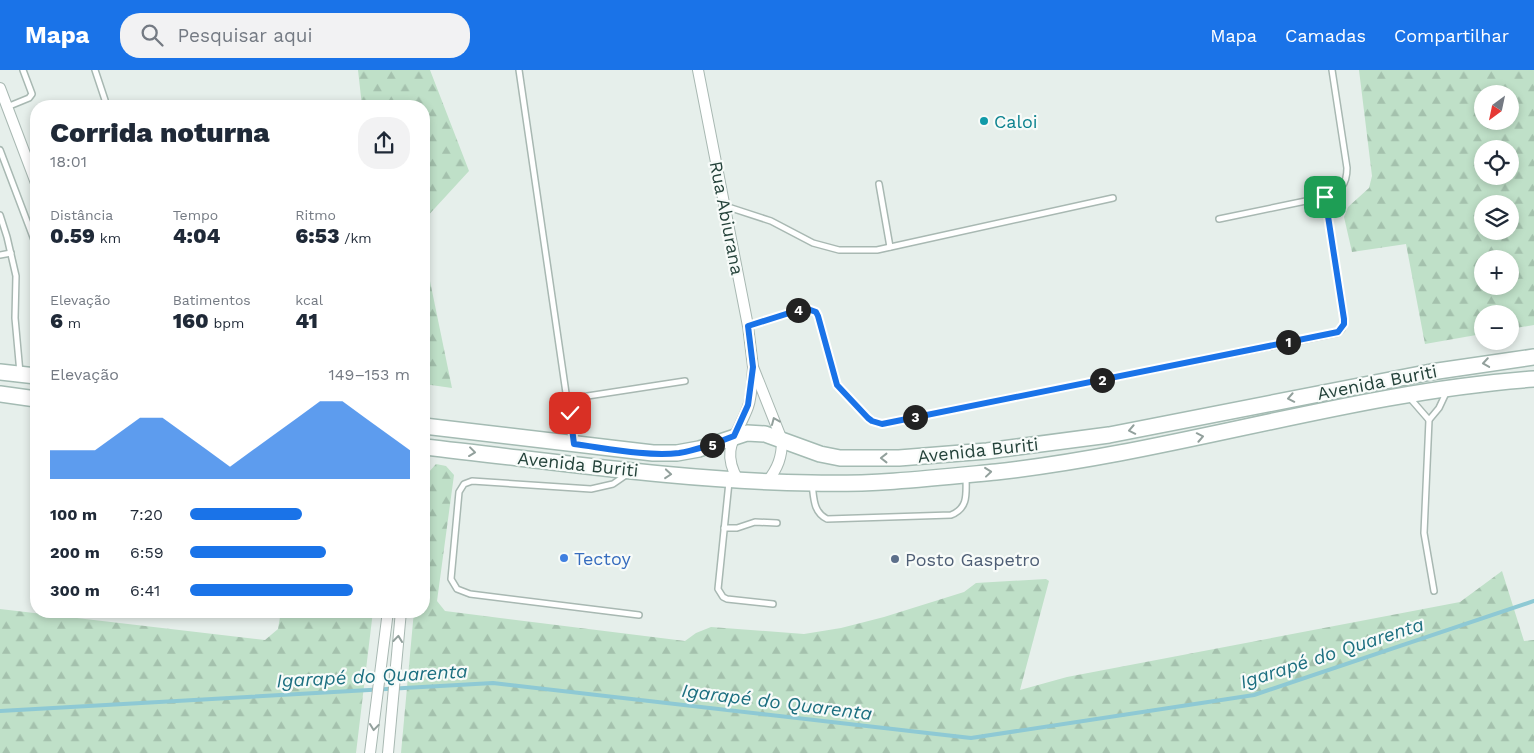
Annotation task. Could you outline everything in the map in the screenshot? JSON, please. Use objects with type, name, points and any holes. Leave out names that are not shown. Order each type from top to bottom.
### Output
[{"type":"main road","name":"Avenida Buriti","points":[[430,427],[653,453],[677,453],[699,449],[747,432],[765,434],[820,454],[840,458],[899,458],[987,451],[1109,434],[1431,372],[1534,357]]},
{"type":"main road","points":[[0,372],[30,375]]},
{"type":"main road","name":"Avenida Buriti","points":[[430,450],[632,471],[767,482],[898,481],[1062,463],[1407,395],[1480,383],[1534,379]]},
{"type":"main road","points":[[0,394],[30,398]]},
{"type":"street","name":"Rua Abiurana","points":[[698,70],[748,326],[753,367],[748,405],[734,436],[729,458],[734,479]]},
{"type":"street","points":[[0,88],[30,166]]},
{"type":"street","name":"Rua Abiurana","points":[[753,367],[782,440]]},
{"type":"street","points":[[767,482],[779,463],[782,453],[782,440]]},
{"type":"street","points":[[370,753],[387,618]]},
{"type":"street","points":[[388,753],[399,618]]},
{"type":"lane","points":[[7,107],[29,98],[32,94],[23,70]]},
{"type":"lane","points":[[95,70],[106,100]]},
{"type":"lane","points":[[519,70],[574,444]]},
{"type":"lane","points":[[1219,218],[1325,197],[1341,189],[1347,175],[1332,70]]},
{"type":"lane","points":[[0,150],[30,230]]},
{"type":"lane","points":[[879,184],[890,247]]},
{"type":"lane","points":[[748,326],[805,308],[816,312],[837,385],[868,418],[882,424],[1338,332],[1344,324],[1344,319],[1325,197]]},
{"type":"lane","points":[[725,206],[771,221],[813,243],[839,250],[877,250],[1113,198]]},
{"type":"lane","points":[[0,216],[16,276],[15,318],[20,374]]},
{"type":"lane","points":[[0,255],[11,253]]},
{"type":"lane","points":[[568,399],[685,381]]},
{"type":"lane","points":[[1434,591],[1424,533],[1429,420],[1439,408],[1449,388]]},
{"type":"lane","points":[[1407,395],[1429,420]]},
{"type":"lane","points":[[632,471],[613,484],[591,489],[472,481],[464,484],[459,492],[451,579],[457,589],[470,594],[639,615]]},
{"type":"lane","points":[[812,483],[815,506],[818,512],[827,519],[951,515],[958,512],[965,502],[966,475]]},
{"type":"lane","points":[[734,479],[724,528],[718,589],[727,598],[773,604]]},
{"type":"lane","points":[[724,528],[737,528],[755,522],[776,523]]},
{"type":"green space","points":[[358,70],[430,70],[469,171],[430,213],[430,100],[361,100]]},
{"type":"green space","points":[[1359,70],[1534,70],[1534,325],[1519,328],[1519,305],[1474,305],[1474,335],[1425,344],[1406,244],[1352,252],[1344,217],[1348,207],[1369,188],[1372,176]]},
{"type":"green space","points":[[430,281],[452,388],[430,385]]},
{"type":"green space","points":[[436,464],[446,466],[454,475],[437,601],[445,611],[685,641],[696,633],[711,627],[804,634],[841,628],[884,617],[964,592],[976,583],[1046,579],[1049,581],[1020,690],[1067,677],[1460,602],[1502,571],[1524,641],[1534,640],[1534,753],[401,753],[413,618],[430,618],[430,471]]},
{"type":"green space","points":[[0,609],[30,613],[30,618],[77,618],[265,640],[278,629],[280,618],[372,618],[356,753],[0,753]]},
{"type":"waterway","name":"Igarapé do Quarenta","points":[[0,711],[493,683],[971,738],[1254,695],[1534,601]]},
{"type":"place","name":"Caloi","points":[[984,121]]},
{"type":"place","name":"Tectoy","points":[[564,558]]},
{"type":"place","name":"Posto Gaspetro","points":[[895,559]]},
{"type":"route","points":[[570,413],[574,444],[653,453],[677,453],[699,449],[734,436],[748,405],[753,367],[748,326],[805,308],[816,312],[818,316],[835,380],[840,390],[868,418],[882,424],[1338,332],[1342,329],[1344,319],[1325,197]]}]
